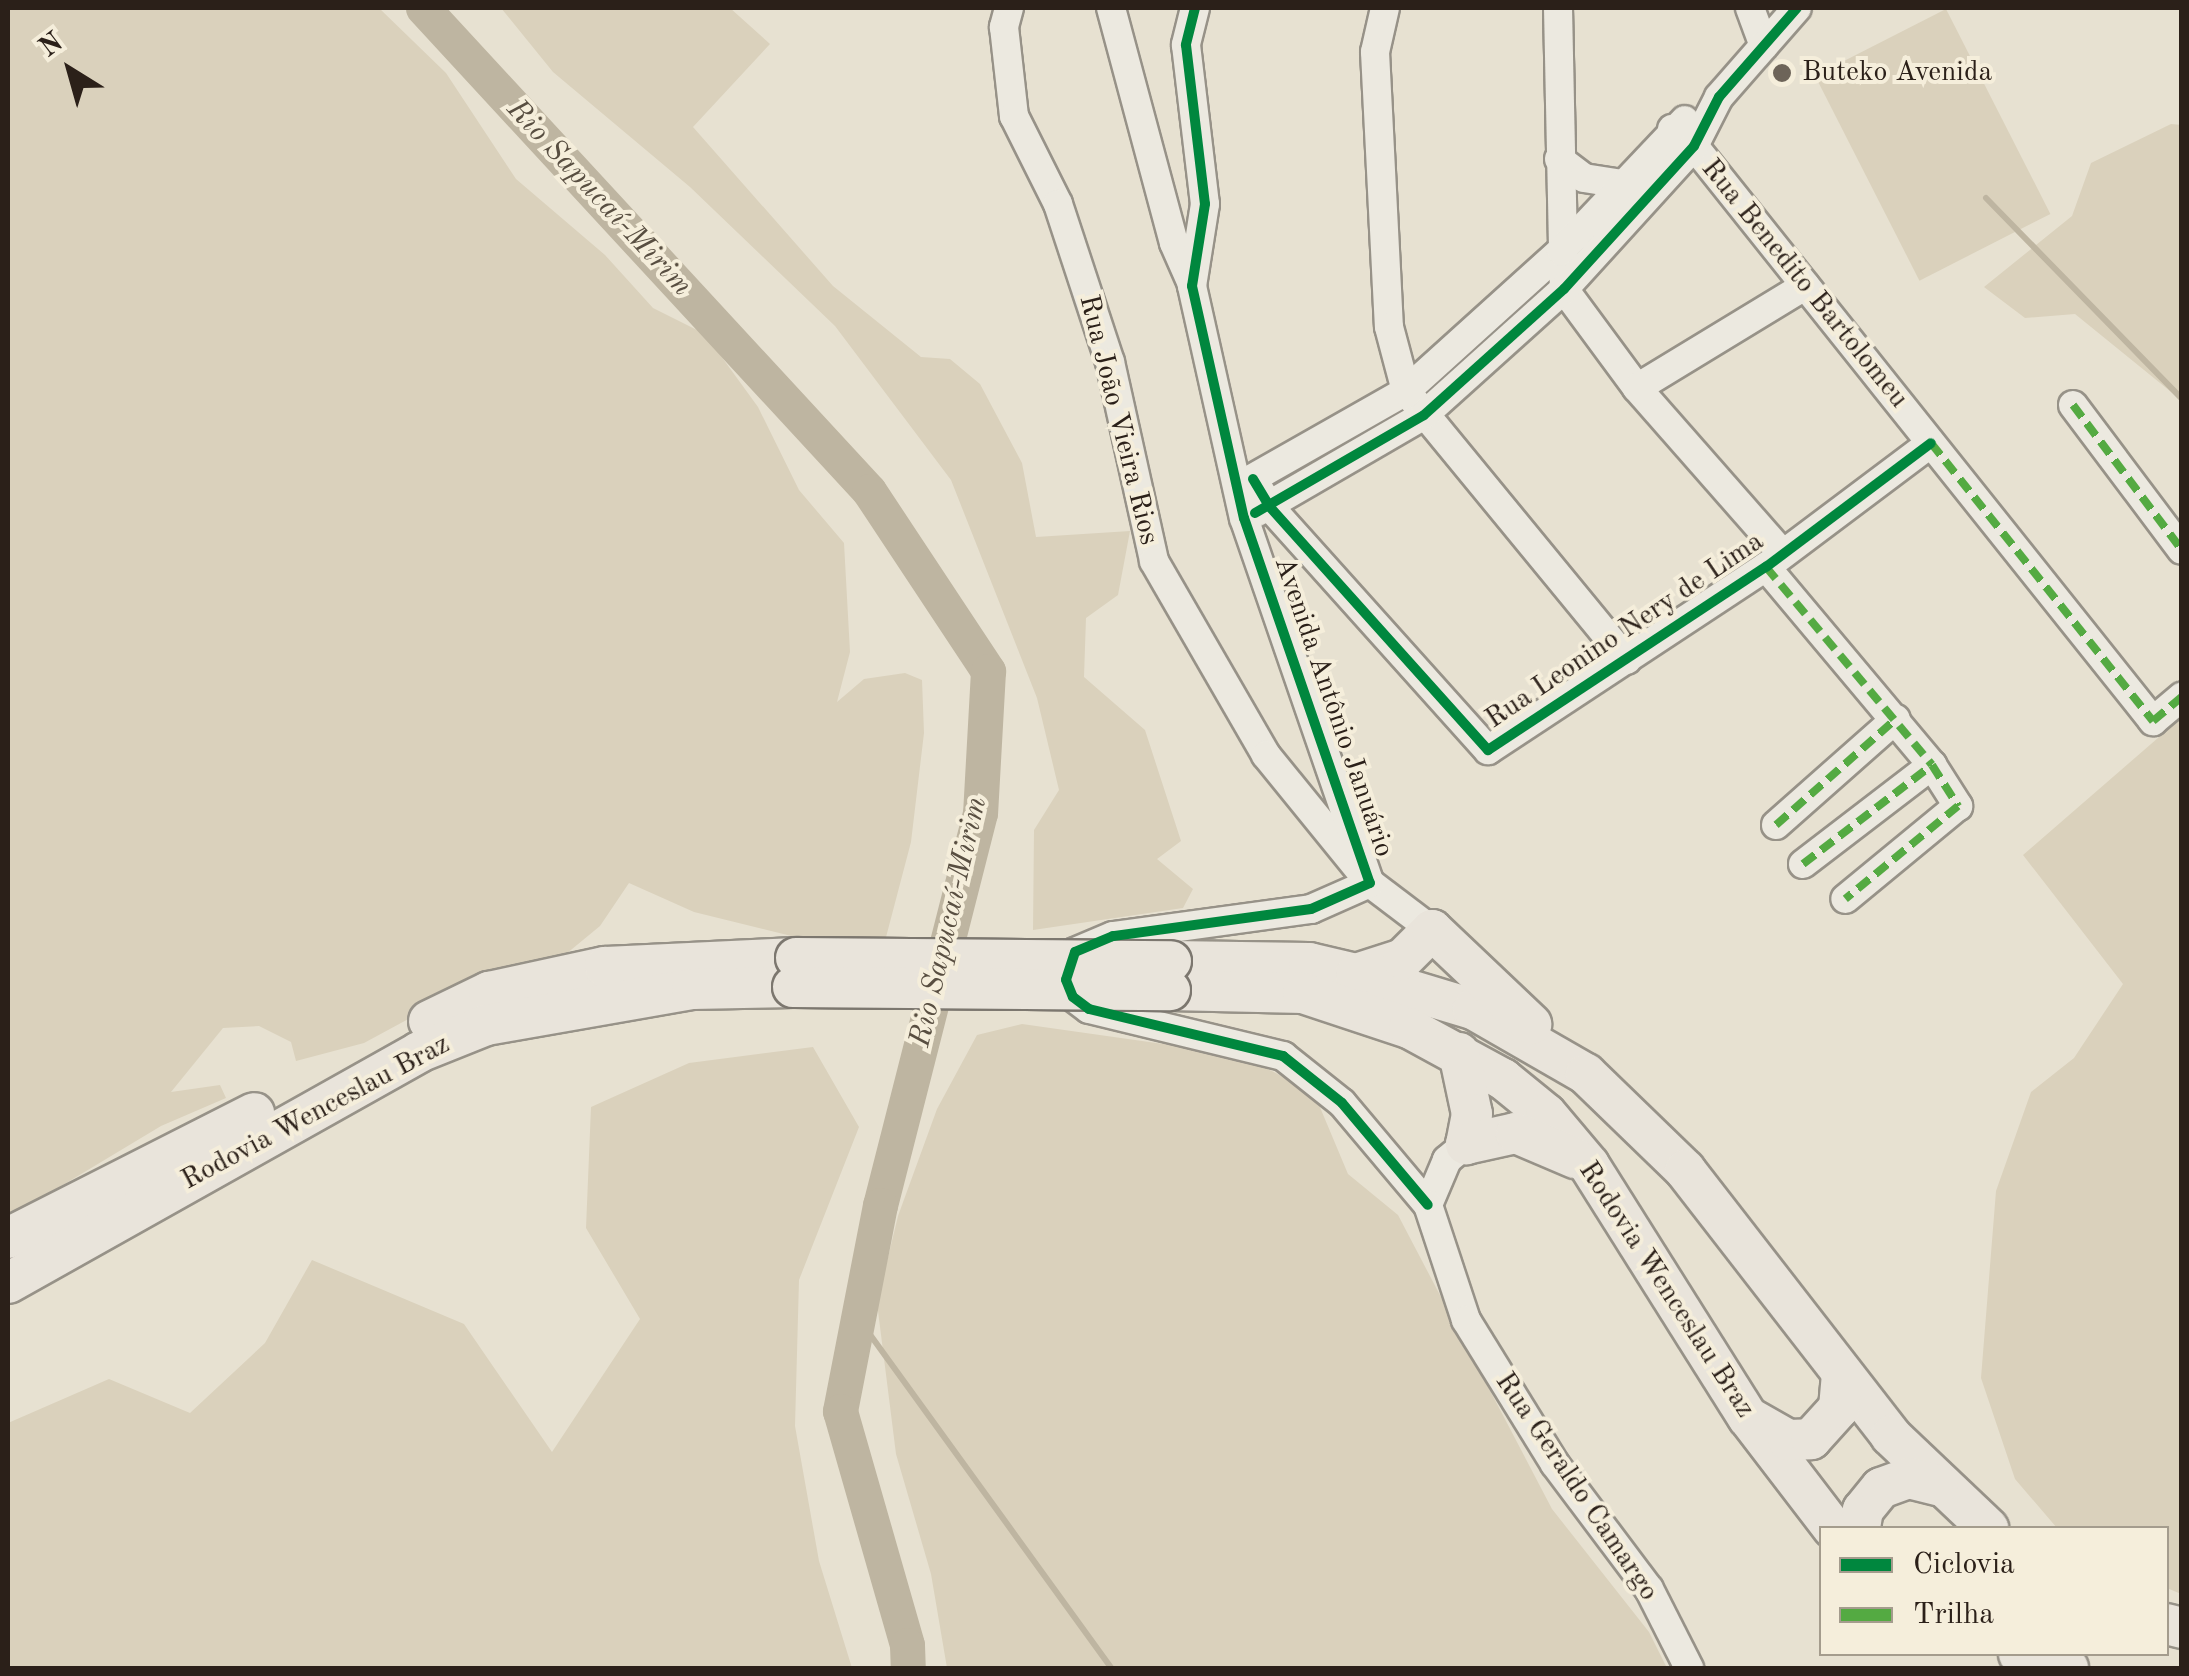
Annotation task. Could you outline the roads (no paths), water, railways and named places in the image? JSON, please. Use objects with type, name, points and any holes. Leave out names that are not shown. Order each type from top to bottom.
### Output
[{"type":"highway","points":[[1356,974],[1403,958],[1432,930],[1586,1074]]},
{"type":"highway","name":"Rodovia Wenceslau Braz","points":[[8,1238],[489,992],[605,967],[1170,976],[1308,963],[1472,1010],[1586,1074],[1685,1170],[1842,1376],[1938,1485],[1986,1526]]},
{"type":"highway","name":"Rodovia Wenceslau Braz","points":[[8,1283],[419,1052],[486,1025],[602,1000],[794,973]]},
{"type":"highway","name":"Rodovia Wenceslau Braz","points":[[1170,976],[1303,994],[1361,1009],[1459,1053],[1546,1114],[1589,1165],[1748,1417],[1832,1526]]},
{"type":"highway","points":[[1459,1053],[1472,1114],[1466,1144],[1516,1133],[1589,1165]]},
{"type":"highway","points":[[1748,1417],[1788,1440],[1811,1439],[1839,1408],[1842,1376]]},
{"type":"highway","points":[[1860,1526],[1862,1510],[1881,1488],[1909,1478],[1938,1485]]},
{"type":"highway","points":[[2026,1656],[2068,1668]]},
{"type":"street","name":"Rua João Vieira Rios","points":[[1008,8],[1004,27],[1014,116],[1058,204],[1110,362],[1154,561],[1266,756],[1370,883],[1432,930]]},
{"type":"street","points":[[1112,8],[1174,244],[1192,286]]},
{"type":"street","points":[[1192,286],[1205,204],[1186,45],[1194,8]]},
{"type":"street","points":[[1385,8],[1375,52],[1389,328],[1406,391],[1628,660]]},
{"type":"street","points":[[1558,8],[1564,290],[1932,764],[1958,806],[1845,899]]},
{"type":"street","points":[[1750,8],[1764,46]]},
{"type":"street","points":[[1244,518],[1424,415],[1564,290],[1683,137],[1797,8]]},
{"type":"street","points":[[1244,484],[1406,391],[1562,252],[1623,184],[1683,137]]},
{"type":"street","name":"Rua Benedito Bartolomeu","points":[[1683,137],[2153,721],[2182,696]]},
{"type":"street","points":[[1559,159],[1584,178],[1623,184]]},
{"type":"street","name":"Avenida Antônio Januário","points":[[1192,286],[1244,484],[1244,518],[1370,883]]},
{"type":"street","points":[[1637,388],[1806,286]]},
{"type":"street","points":[[2072,406],[2182,550]]},
{"type":"street","name":"Rua Leonino Nery de Lima","points":[[1244,484],[1270,506],[1488,750],[1774,560],[1931,443]]},
{"type":"street","points":[[1776,825],[1896,720]]},
{"type":"street","points":[[1802,864],[1932,764]]},
{"type":"street","points":[[1370,883],[1311,908],[1113,936],[1075,952],[1066,980],[1073,997],[1089,1008],[1283,1056],[1342,1103],[1428,1205],[1447,1160],[1466,1144]]},
{"type":"street","name":"Rua Geraldo Camargo","points":[[1428,1205],[1466,1320],[1555,1464],[1649,1589],[1689,1668]]},
{"type":"waterway","name":"Rio Sapucaí-Mirim","points":[[423,8],[869,491],[988,671],[980,813],[880,1205],[840,1411],[907,1645],[908,1668]]},
{"type":"waterway","points":[[1986,198],[2182,399]]},
{"type":"waterway","points":[[858,1318],[1111,1668]]},
{"type":"place","name":"Buteko Avenida","points":[[1782,73]]}]
